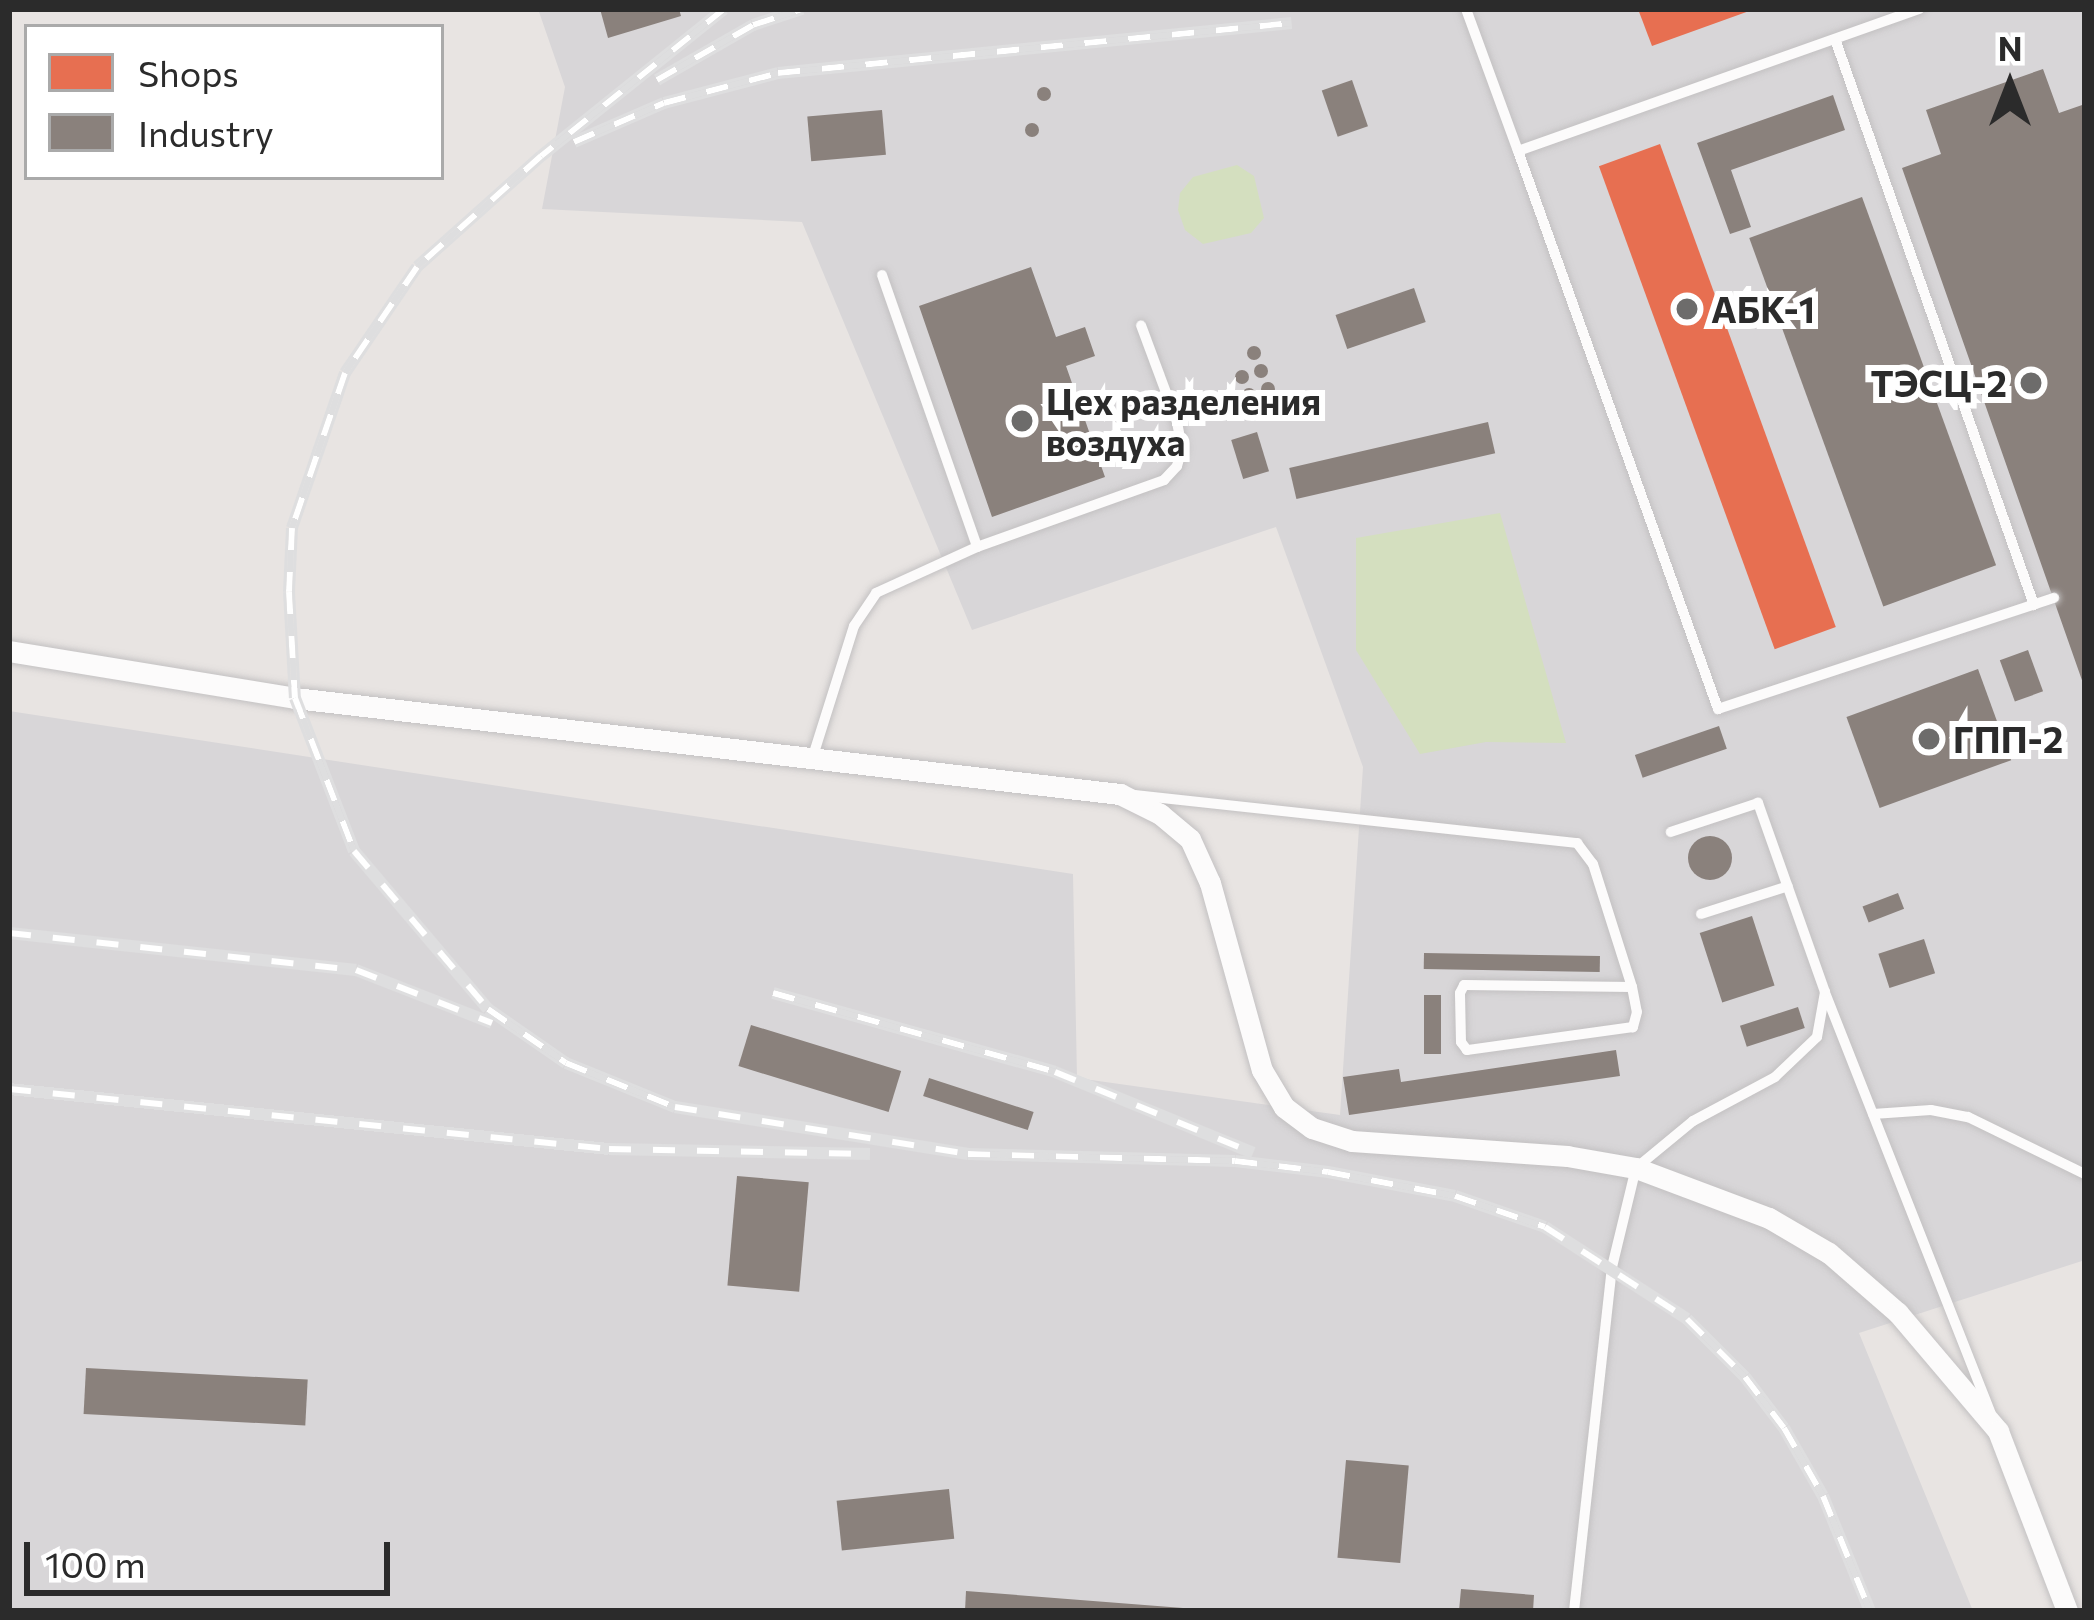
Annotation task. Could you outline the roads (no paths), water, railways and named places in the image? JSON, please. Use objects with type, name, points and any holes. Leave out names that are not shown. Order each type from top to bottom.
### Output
[{"type":"street","points":[[9,651],[295,698],[1120,794],[1160,814],[1190,839],[1210,883],[1262,1070],[1284,1107],[1312,1128],[1352,1142],[1567,1156],[1636,1168],[1769,1218],[1829,1253],[1898,1313],[1999,1431],[2067,1611]]},
{"type":"lane","points":[[1466,9],[1718,710],[2054,598]]},
{"type":"lane","points":[[1518,151],[1920,9]]},
{"type":"lane","points":[[1835,38],[2034,605]]},
{"type":"lane","points":[[882,274],[976,547]]},
{"type":"lane","points":[[813,755],[854,626],[876,593],[976,547],[1164,479],[1177,466],[1182,448],[1177,422],[1141,325]]},
{"type":"lane","points":[[1120,794],[1564,838],[1586,852],[1632,988],[1637,1012],[1633,1027],[1467,1050],[1461,1042],[1460,993],[1465,986],[1632,988]]},
{"type":"lane","points":[[1672,832],[1758,803],[1825,992],[1999,1431]]},
{"type":"lane","points":[[1701,914],[1788,886]]},
{"type":"lane","points":[[1574,1611],[1612,1267],[1636,1168],[1693,1121],[1775,1077],[1817,1037],[1825,992]]},
{"type":"lane","points":[[1873,1114],[1915,1109],[1967,1117],[2085,1174]]},
{"type":"railway","points":[[724,9],[541,156],[417,267],[345,373],[292,528],[289,592],[295,698],[354,851],[488,1009],[566,1063],[675,1107],[968,1154],[1235,1161],[1328,1172],[1455,1196],[1545,1227],[1687,1319],[1745,1377],[1784,1428],[1823,1496],[1870,1611]]},
{"type":"railway","points":[[657,80],[753,25],[802,9]]},
{"type":"railway","points":[[574,142],[664,103],[778,73],[1292,23]]},
{"type":"railway","points":[[9,933],[356,970],[492,1023]]},
{"type":"railway","points":[[773,993],[1055,1072],[1253,1153]]},
{"type":"railway","points":[[9,1089],[609,1149],[870,1154]]},
{"type":"place","name":"АБК-1","points":[[1687,309]]},
{"type":"place","name":"ТЭСЦ-2","points":[[2031,383]]},
{"type":"place","name":"Цех разделения воздуха","points":[[1022,421]]},
{"type":"place","name":"ГПП-2","points":[[1929,739]]}]
